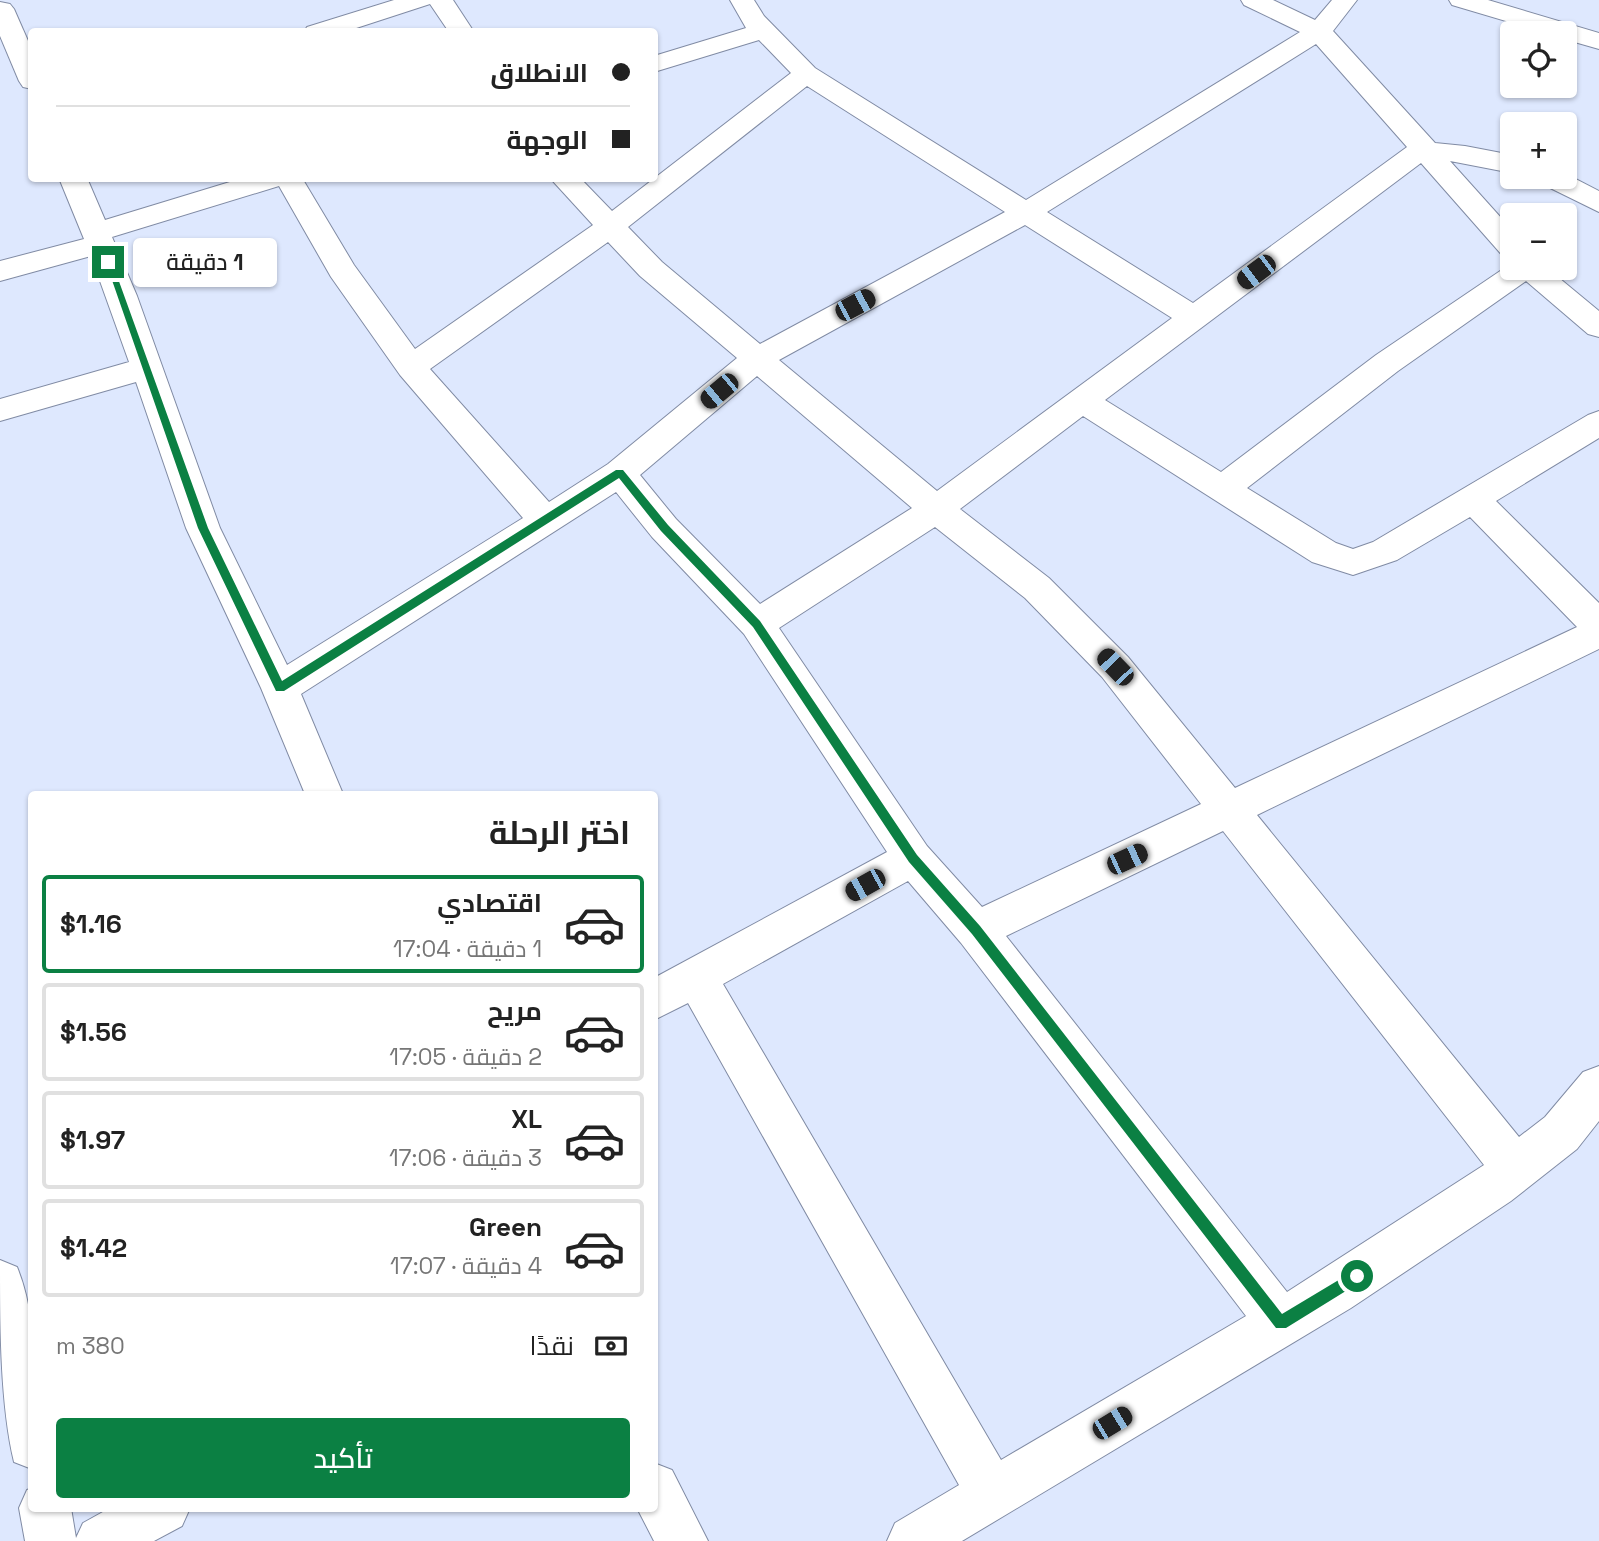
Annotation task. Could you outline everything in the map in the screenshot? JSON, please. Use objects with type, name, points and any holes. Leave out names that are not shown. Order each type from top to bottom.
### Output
[{"type":"street","points":[[329,28],[420,0]]},
{"type":"street","points":[[440,0],[459,28]]},
{"type":"street","points":[[742,0],[763,31],[806,74],[1194,318]]},
{"type":"street","points":[[1253,0],[1319,31],[1500,233]]},
{"type":"street","points":[[280,688],[620,473],[758,358],[1025,213],[1319,31],[1345,0]]},
{"type":"street","points":[[1461,0],[1599,41]]},
{"type":"street","points":[[7,7],[28,69]]},
{"type":"street","points":[[658,63],[763,31]]},
{"type":"street","points":[[411,368],[610,227],[806,74]]},
{"type":"street","points":[[757,624],[936,509],[1426,149],[1500,161]]},
{"type":"street","points":[[75,182],[148,368],[203,528],[280,688],[323,791]]},
{"type":"street","points":[[0,271],[263,182]]},
{"type":"street","points":[[290,182],[342,270],[411,368],[545,520]]},
{"type":"street","points":[[568,182],[651,269],[936,509],[1037,588],[1115,667],[1516,1168]]},
{"type":"street","points":[[1573,189],[1599,203]]},
{"type":"street","points":[[1223,488],[1387,363],[1509,280]]},
{"type":"street","points":[[1542,280],[1599,327]]},
{"type":"street","points":[[0,410],[148,368]]},
{"type":"street","points":[[1083,401],[1324,553],[1353,562],[1385,551],[1599,423]]},
{"type":"street","points":[[620,473],[664,528],[757,624],[913,858],[976,930],[1281,1323]]},
{"type":"street","points":[[1473,499],[1599,626]]},
{"type":"street","points":[[976,930],[1599,634]]},
{"type":"street","points":[[658,998],[913,858]]},
{"type":"street","points":[[696,977],[992,1494]]},
{"type":"street","points":[[913,1541],[1345,1284],[1495,1185],[1561,1133],[1599,1087]]},
{"type":"street","points":[[0,1284],[28,1424]]},
{"type":"street","points":[[658,1496],[682,1541]]},
{"type":"street","points":[[46,1512],[51,1541]]},
{"type":"street","points":[[101,1541],[156,1512]]},
{"type":"route","points":[[108,262],[203,528],[280,688],[620,473],[664,528],[757,624],[913,858],[976,930],[1149,1157],[1281,1323],[1357,1276]]}]
